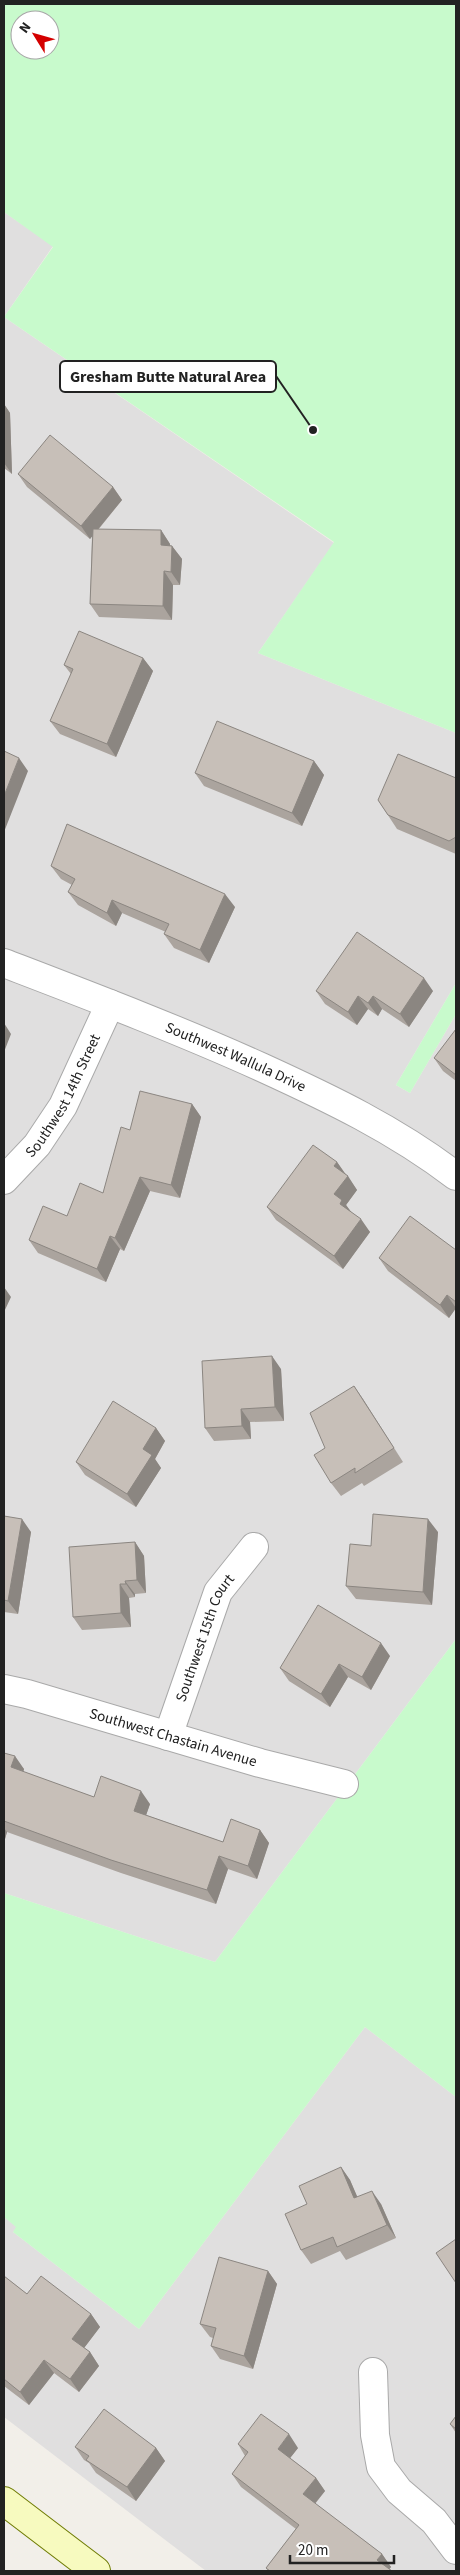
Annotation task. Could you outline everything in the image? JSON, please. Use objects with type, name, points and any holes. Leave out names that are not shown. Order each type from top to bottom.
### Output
[{"type":"main road","points":[[4,2501],[96,2571]]},
{"type":"street","name":"Southwest Wallula Drive","points":[[4,963],[232,1054],[351,1109],[420,1148],[456,1176]]},
{"type":"street","name":"Southwest 14th Street","points":[[4,1180],[37,1145],[63,1106],[110,1004]]},
{"type":"street","name":"Southwest 15th Court","points":[[168,1736],[218,1592],[254,1547]]},
{"type":"street","name":"Southwest Chastain Avenue","points":[[4,1689],[260,1763],[344,1784]]},
{"type":"street","points":[[373,2372],[375,2435],[381,2467],[399,2491],[434,2521],[456,2550]]},
{"type":"shaded area","points":[[4,212],[53,246],[4,317]]},
{"type":"shaded area","points":[[4,317],[334,543],[258,653],[456,733],[456,983],[396,1085],[410,1093],[456,1014],[456,1639],[215,1962],[4,1893]]},
{"type":"shaded area","points":[[365,2027],[456,2097],[456,2571],[206,2571],[4,2417],[4,2217],[17,2227],[13,2232],[139,2329]]},
{"type":"green space","points":[[4,4],[456,4],[456,733],[258,653],[334,542],[4,317],[53,247],[4,212]]},
{"type":"green space","points":[[456,983],[456,1014],[410,1093],[396,1085]]},
{"type":"green space","points":[[456,1639],[456,2097],[365,2027],[139,2329],[13,2232],[16,2227],[4,2217],[4,1893],[215,1962]]},
{"type":"building","points":[[50,435],[113,487],[81,526],[18,474]]},
{"type":"building","points":[[93,529],[161,530],[161,545],[172,546],[171,572],[164,571],[163,606],[90,604]]},
{"type":"building","points":[[79,631],[143,658],[107,744],[50,721],[73,669],[64,665]]},
{"type":"building","points":[[217,721],[314,761],[292,813],[195,773]]},
{"type":"building","points":[[4,751],[19,758],[4,796]]},
{"type":"building","points":[[398,754],[456,778],[456,837],[449,841],[388,815],[378,800]]},
{"type":"building","points":[[67,824],[225,894],[200,950],[164,934],[169,924],[112,900],[107,913],[68,892],[75,879],[51,866]]},
{"type":"building","points":[[357,932],[424,978],[400,1014],[373,996],[368,1003],[358,996],[348,1012],[316,991]]},
{"type":"building","points":[[456,1029],[456,1075],[434,1058]]},
{"type":"building","points":[[140,1091],[192,1104],[171,1185],[140,1177],[115,1238],[110,1236],[97,1269],[29,1240],[43,1206],[67,1216],[80,1183],[103,1193],[121,1127],[130,1130]]},
{"type":"building","points":[[313,1145],[337,1162],[334,1166],[348,1176],[334,1194],[342,1200],[340,1204],[361,1219],[334,1256],[267,1207]]},
{"type":"building","points":[[410,1216],[456,1250],[456,1302],[447,1295],[440,1305],[379,1258]]},
{"type":"building","points":[[272,1356],[275,1407],[241,1409],[242,1426],[205,1428],[202,1361]]},
{"type":"building","points":[[354,1386],[394,1448],[355,1473],[355,1468],[331,1483],[314,1455],[325,1448],[310,1413]]},
{"type":"building","points":[[113,1401],[156,1428],[143,1449],[152,1455],[127,1494],[76,1462]]},
{"type":"building","points":[[373,1514],[428,1519],[423,1592],[346,1586],[350,1544],[371,1546]]},
{"type":"building","points":[[4,1516],[22,1519],[8,1601],[4,1600]]},
{"type":"building","points":[[135,1542],[137,1580],[125,1581],[126,1584],[120,1584],[121,1613],[73,1617],[69,1547]]},
{"type":"building","points":[[318,1605],[381,1643],[362,1677],[339,1664],[321,1694],[280,1668]]},
{"type":"building","points":[[4,1753],[15,1756],[11,1767],[94,1797],[101,1776],[141,1791],[134,1811],[223,1842],[231,1819],[260,1830],[248,1866],[219,1856],[207,1890],[111,1860],[4,1821]]},
{"type":"building","points":[[341,2167],[354,2198],[372,2191],[387,2225],[337,2247],[333,2237],[301,2250],[285,2214],[307,2204],[299,2186]]},
{"type":"building","points":[[456,2239],[456,2283],[436,2253]]},
{"type":"building","points":[[219,2257],[268,2271],[244,2356],[211,2346],[216,2328],[200,2324]]},
{"type":"building","points":[[4,2276],[27,2294],[41,2276],[91,2314],[72,2339],[90,2352],[70,2379],[44,2360],[20,2392],[4,2379]]},
{"type":"building","points":[[104,2409],[156,2448],[127,2487],[86,2460],[89,2456],[75,2447]]},
{"type":"building","points":[[261,2414],[289,2434],[278,2449],[316,2478],[303,2494],[382,2554],[377,2560],[392,2571],[270,2571],[266,2568],[299,2525],[232,2474],[248,2452],[238,2444]]},
{"type":"building","points":[[456,2416],[456,2429],[450,2424]]},
{"type":"place","name":"Gresham Butte Natural Area","points":[[313,430]]}]
